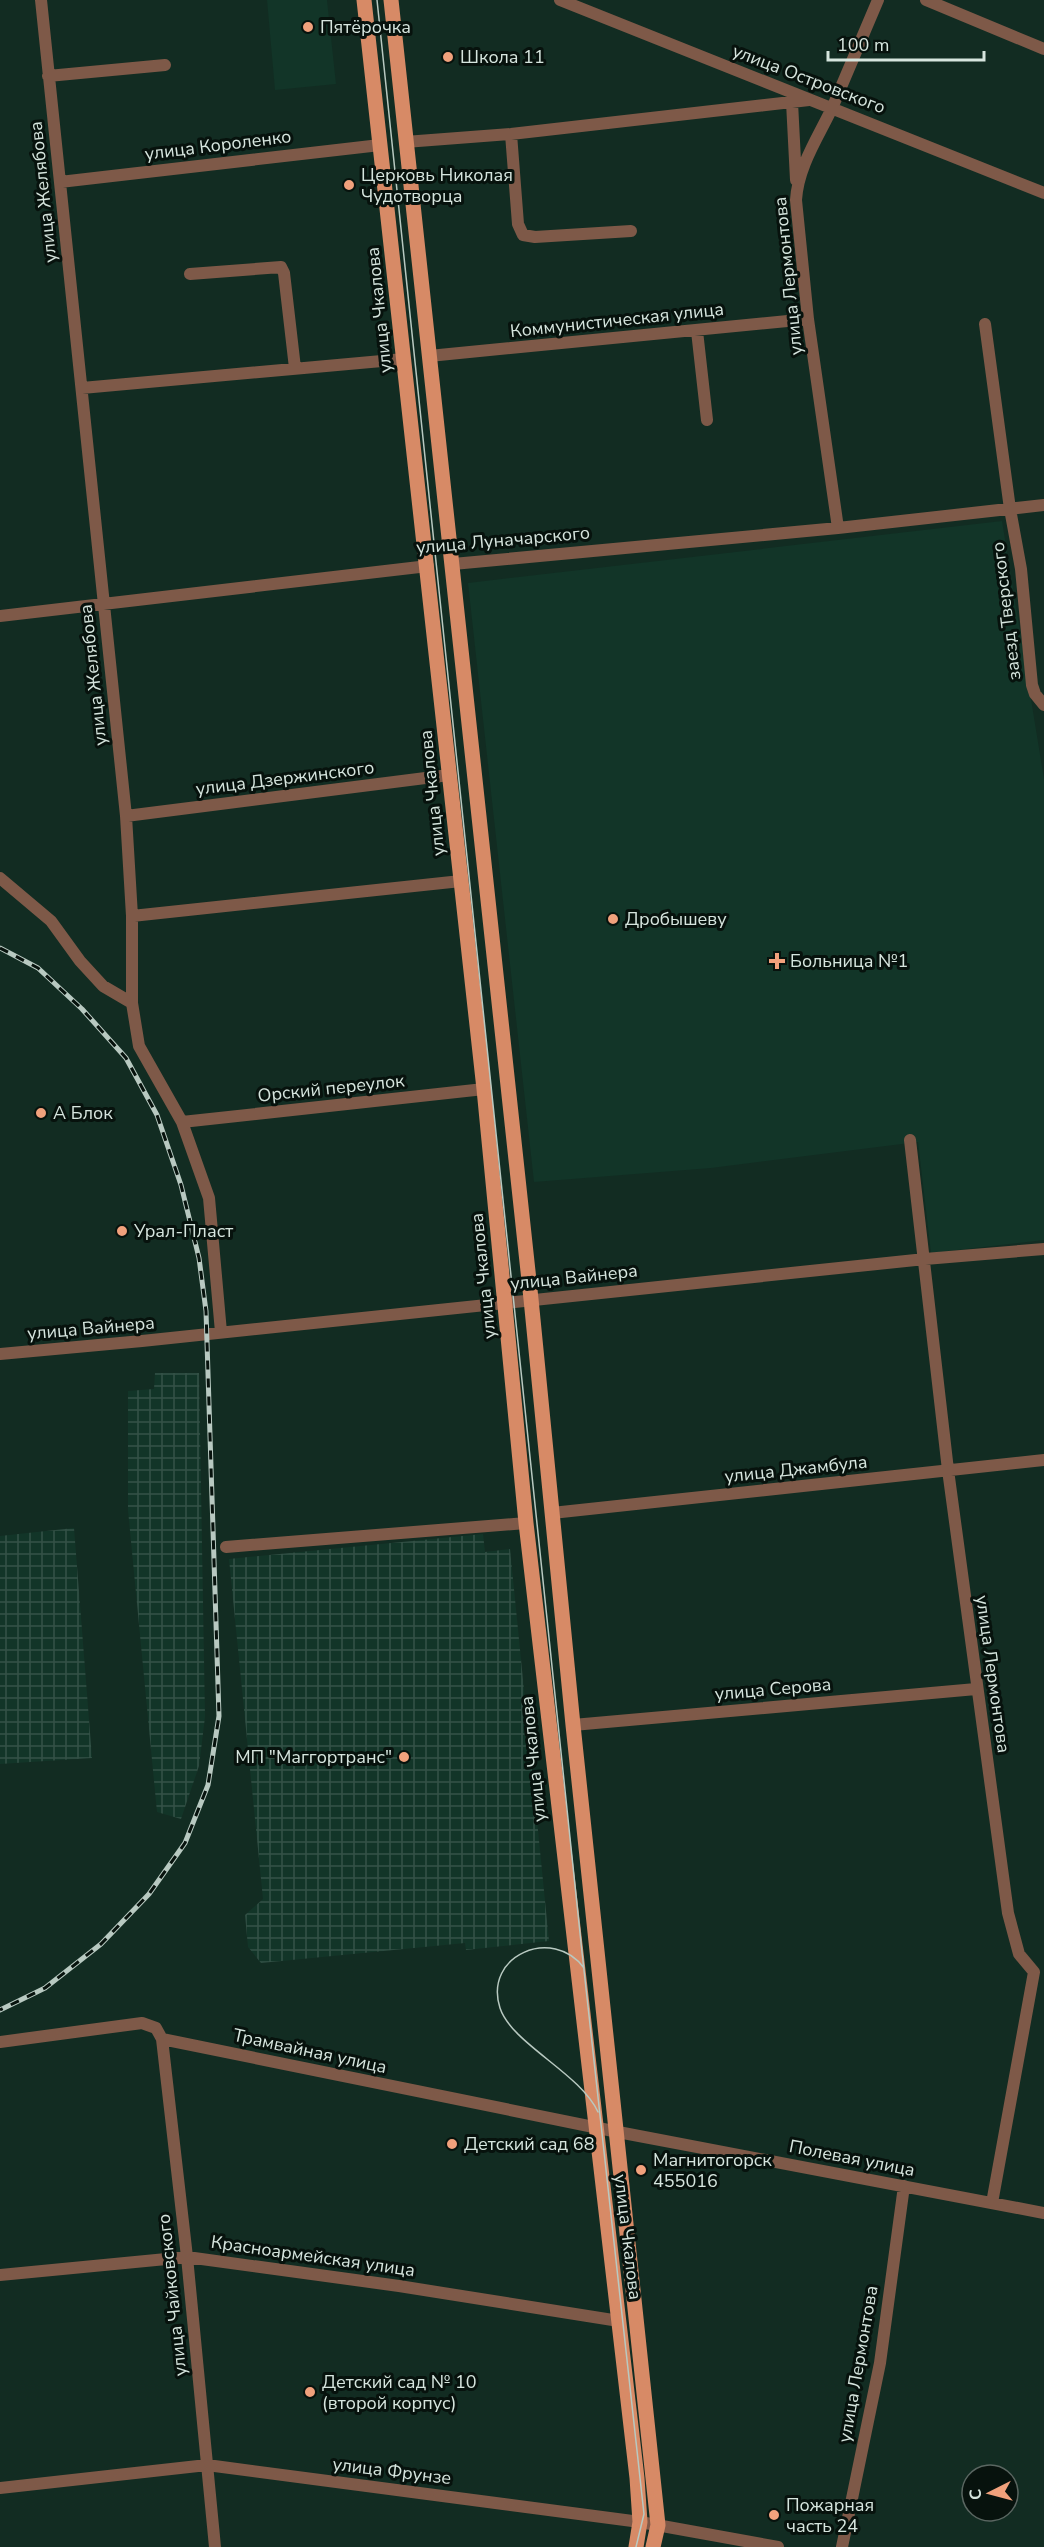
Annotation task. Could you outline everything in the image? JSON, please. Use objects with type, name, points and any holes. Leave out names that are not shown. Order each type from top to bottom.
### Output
[{"type":"main road","name":"улица Чкалова","points":[[364,0],[484,1089],[526,1522],[619,2321],[640,2522],[636,2547]]},
{"type":"main road","name":"улица Чкалова","points":[[391,0],[453,564],[531,1299],[573,1725],[618,2132],[658,2525],[653,2547]]},
{"type":"main road","name":"улица Луначарского","points":[[428,566],[453,564]]},
{"type":"street","name":"улица Желябова","points":[[41,0],[126,816],[132,916],[132,1003],[139,1046],[182,1122],[209,1198],[221,1332]]},
{"type":"street","name":"улица Островского","points":[[560,0],[1044,193]]},
{"type":"street","name":"улица Лермонтова","points":[[838,528],[808,319],[796,187],[878,0]]},
{"type":"street","points":[[926,0],[1044,49]]},
{"type":"street","points":[[48,76],[165,65]]},
{"type":"street","points":[[405,142],[511,134],[811,100]]},
{"type":"street","points":[[792,102],[796,187]]},
{"type":"street","points":[[511,134],[518,224],[523,235],[535,237],[631,231]]},
{"type":"street","name":"улица Короленко","points":[[60,182],[380,145]]},
{"type":"street","points":[[190,274],[281,267],[284,273],[295,368]]},
{"type":"street","name":"Коммунистическая улица","points":[[429,356],[808,319]]},
{"type":"street","points":[[985,324],[1010,508]]},
{"type":"street","points":[[697,331],[707,420]]},
{"type":"street","points":[[82,388],[404,359]]},
{"type":"street","name":"улица Луначарского","points":[[453,564],[838,528],[1044,505]]},
{"type":"street","name":"заезд Тверского","points":[[1010,508],[1022,569],[1032,686],[1044,705]]},
{"type":"street","name":"улица Луначарского","points":[[0,616],[428,566]]},
{"type":"street","name":"улица Дзержинского","points":[[126,816],[449,775]]},
{"type":"street","points":[[0,878],[51,921],[80,961],[103,986],[132,1003]]},
{"type":"street","points":[[132,916],[461,881]]},
{"type":"street","name":"Орский переулок","points":[[182,1122],[484,1089]]},
{"type":"street","name":"улица Лермонтова","points":[[910,1140],[948,1470],[1008,1913],[1019,1954],[1039,1972],[992,2203]]},
{"type":"street","name":"улица Вайнера","points":[[0,1354],[925,1259],[1044,1249]]},
{"type":"street","name":"улица Джамбула","points":[[552,1513],[1044,1460]]},
{"type":"street","points":[[226,1547],[526,1522]]},
{"type":"street","name":"улица Серова","points":[[573,1725],[976,1689]]},
{"type":"street","name":"Трамвайная улица","points":[[0,2042],[133,2023],[151,2025],[156,2028],[162,2039],[618,2132]]},
{"type":"street","name":"улица Чайковского","points":[[162,2039],[187,2257],[215,2547]]},
{"type":"street","name":"Полевая улица","points":[[618,2132],[1044,2213]]},
{"type":"street","name":"улица Лермонтова","points":[[842,2547],[880,2363],[904,2186]]},
{"type":"street","name":"Красноармейская улица","points":[[0,2275],[187,2257],[399,2286],[619,2321]]},
{"type":"street","name":"улица Фрунзе","points":[[0,2488],[207,2465],[640,2522],[778,2547]]},
{"type":"shaded area","points":[[267,0],[327,0],[336,84],[275,90]]},
{"type":"shaded area","name":"Больница №1","points":[[1002,521],[1044,779],[1044,1240],[931,1253],[918,1142],[711,1168],[534,1182],[468,583]]},
{"type":"shaded area","points":[[155,1373],[199,1373],[205,1717],[199,1766],[181,1819],[157,1812],[128,1510],[128,1391],[154,1389]]},
{"type":"shaded area","points":[[74,1528],[92,1758],[0,1764],[0,1536]]},
{"type":"shaded area","points":[[483,1534],[485,1552],[510,1549],[549,1941],[466,1950],[465,1943],[261,1963],[248,1947],[245,1915],[263,1899],[229,1559]]},
{"type":"tram line","points":[[377,0],[582,1952],[644,2514],[636,2547]]},
{"type":"tram line","points":[[584,1968],[571,1955],[555,1949],[539,1948],[524,1952],[511,1961],[502,1973],[497,1989],[500,2008],[507,2021],[518,2034],[577,2084],[598,2112]]},
{"type":"railway","points":[[0,948],[38,968],[82,1009],[126,1058],[157,1115],[181,1185],[199,1258],[206,1311],[219,1716],[208,1785],[185,1843],[149,1894],[101,1944],[45,1988],[0,2010]]},
{"type":"place","name":"Пятёрочка","points":[[308,27]]},
{"type":"place","name":"Школа 11","points":[[448,57]]},
{"type":"place","name":"Церковь Николая Чудотворца","points":[[349,185]]},
{"type":"place","name":"Дробышеву","points":[[613,919]]},
{"type":"place","name":"Больница №1","points":[[777,961]]},
{"type":"place","name":"А Блок","points":[[41,1113]]},
{"type":"place","name":"Урал-Пласт","points":[[122,1231]]},
{"type":"place","name":"МП \"Маггортранс\"","points":[[404,1757]]},
{"type":"place","name":"Детский сад 68","points":[[452,2144]]},
{"type":"place","name":"Магнитогорск 455016","points":[[641,2170]]},
{"type":"place","name":"Детский сад № 10 (второй корпус)","points":[[310,2392]]},
{"type":"place","name":"Пожарная часть 24","points":[[774,2515]]}]
